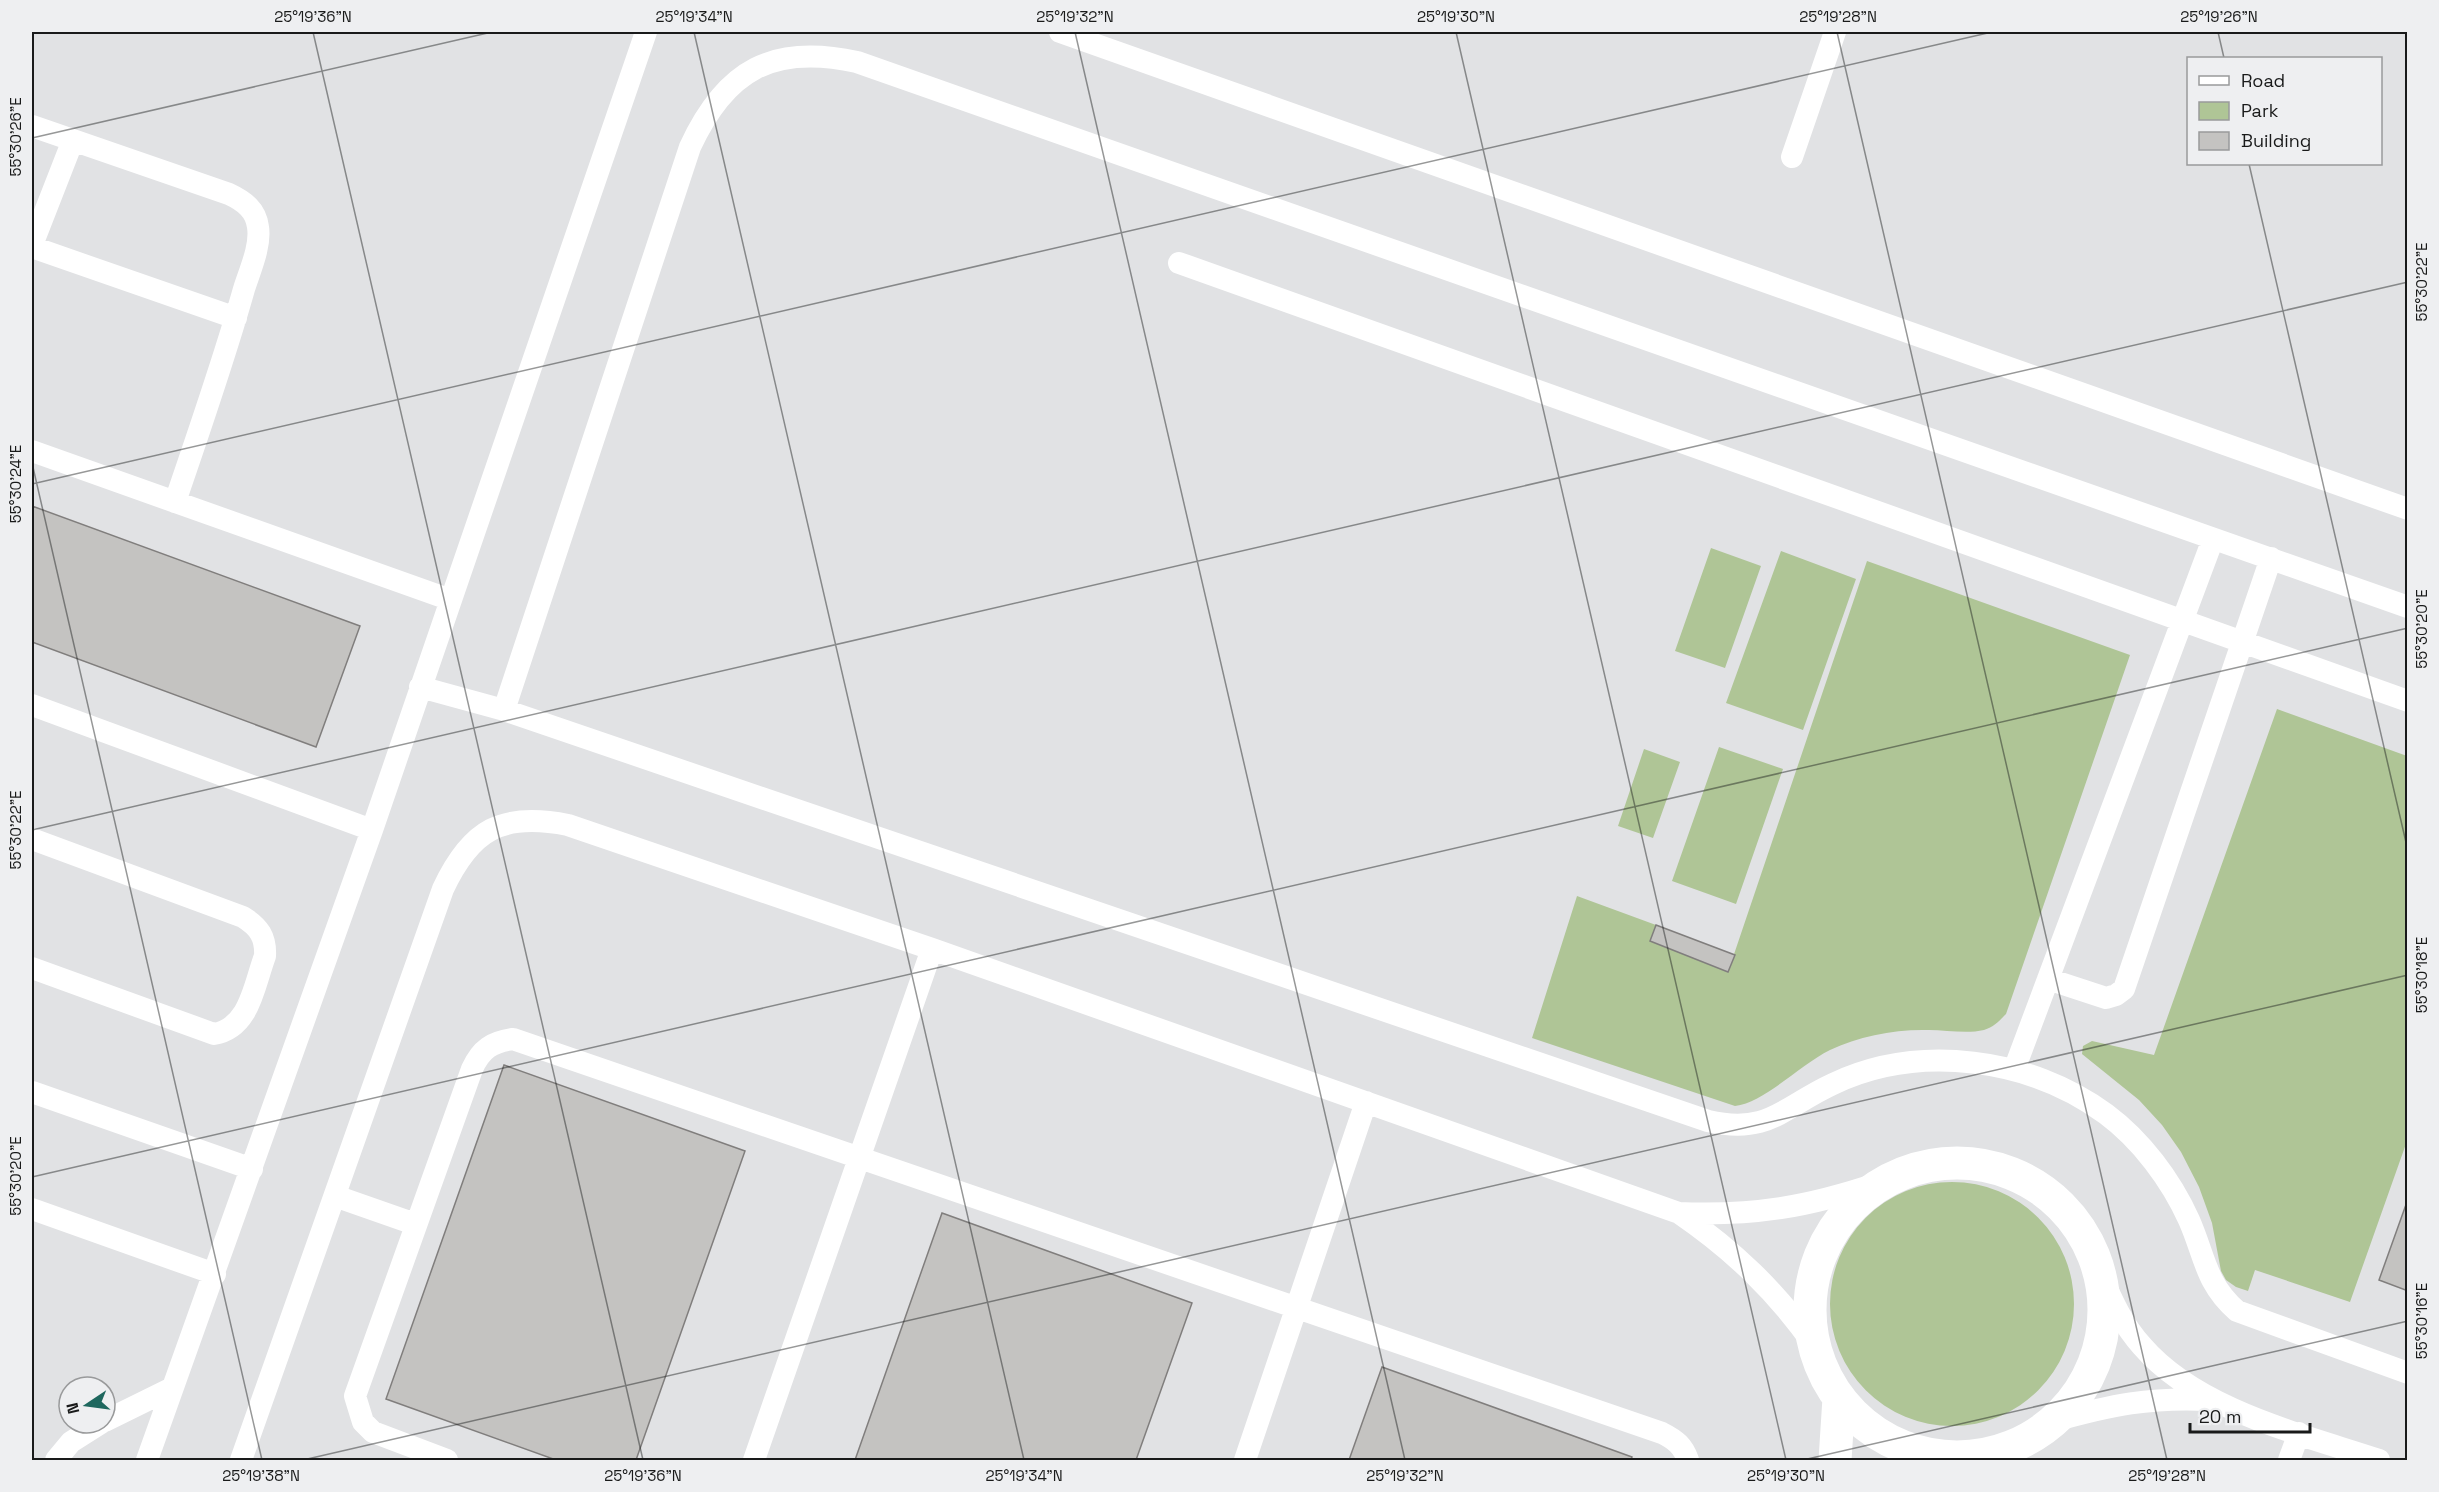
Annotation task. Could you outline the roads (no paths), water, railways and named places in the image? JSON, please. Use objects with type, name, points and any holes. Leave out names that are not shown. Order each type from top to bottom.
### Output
[{"type":"street","points":[[1930,1164],[1984,1164],[2035,1184],[2075,1221],[2099,1271],[2104,1311],[2098,1353],[2080,1390],[2054,1422],[2022,1442],[1984,1457],[1946,1457],[1905,1448],[1868,1427],[1839,1398],[1824,1372],[1814,1346],[1810,1308],[1814,1272],[1828,1237],[1850,1207],[1879,1183],[1930,1164]]},
{"type":"street","points":[[1835,1461],[1839,1398]]},
{"type":"lane","points":[[147,1461],[372,830],[646,32]]},
{"type":"lane","points":[[1060,32],[2408,509]]},
{"type":"lane","points":[[1792,157],[1835,32]]},
{"type":"lane","points":[[504,710],[690,147],[705,115],[728,87],[756,68],[788,57],[823,55],[857,62],[2408,607]]},
{"type":"lane","points":[[32,126],[230,194],[248,206],[258,225],[258,239],[236,318],[175,502]]},
{"type":"lane","points":[[73,140],[32,246],[236,318]]},
{"type":"lane","points":[[1179,263],[2408,701]]},
{"type":"lane","points":[[32,451],[451,600]]},
{"type":"lane","points":[[2014,1070],[2213,539]]},
{"type":"lane","points":[[2048,979],[2106,998],[2124,989],[2271,558]]},
{"type":"lane","points":[[420,687],[504,710],[1708,1121],[1740,1125],[1772,1119],[1833,1083],[1880,1068],[1928,1060],[1977,1063],[2014,1070],[2068,1090],[2106,1114],[2140,1145],[2168,1180],[2189,1220],[2211,1282],[2222,1298],[2237,1311],[2408,1373]]},
{"type":"lane","points":[[32,705],[372,830]]},
{"type":"lane","points":[[241,1461],[443,889],[456,860],[477,837],[506,823],[537,819],[568,825],[932,949],[1679,1213],[1729,1215],[1780,1210],[1831,1199],[1879,1183]]},
{"type":"lane","points":[[32,839],[243,917],[255,924],[263,936],[265,946],[265,956],[244,1015],[237,1025],[227,1032],[214,1034],[32,968]]},
{"type":"lane","points":[[754,1461],[932,949]]},
{"type":"lane","points":[[447,1461],[373,1432],[363,1422],[357,1410],[358,1383],[472,1069],[478,1056],[487,1046],[513,1039],[1662,1433],[1675,1439],[1684,1450],[1688,1461]]},
{"type":"lane","points":[[32,1092],[252,1169]]},
{"type":"lane","points":[[1245,1461],[1366,1102]]},
{"type":"lane","points":[[335,1196],[415,1224]]},
{"type":"lane","points":[[32,1209],[215,1274]]},
{"type":"lane","points":[[1679,1213],[1748,1265],[1779,1299],[1814,1346]]},
{"type":"lane","points":[[2099,1271],[2116,1311],[2142,1346],[2174,1377],[2210,1400],[2379,1461]]},
{"type":"lane","points":[[117,1415],[172,1388]]},
{"type":"lane","points":[[2054,1422],[2132,1401],[2171,1398],[2210,1400]]},
{"type":"lane","points":[[2289,1461],[2299,1433]]},
{"type":"lane","points":[[56,1461],[71,1442],[82,1435]]}]
